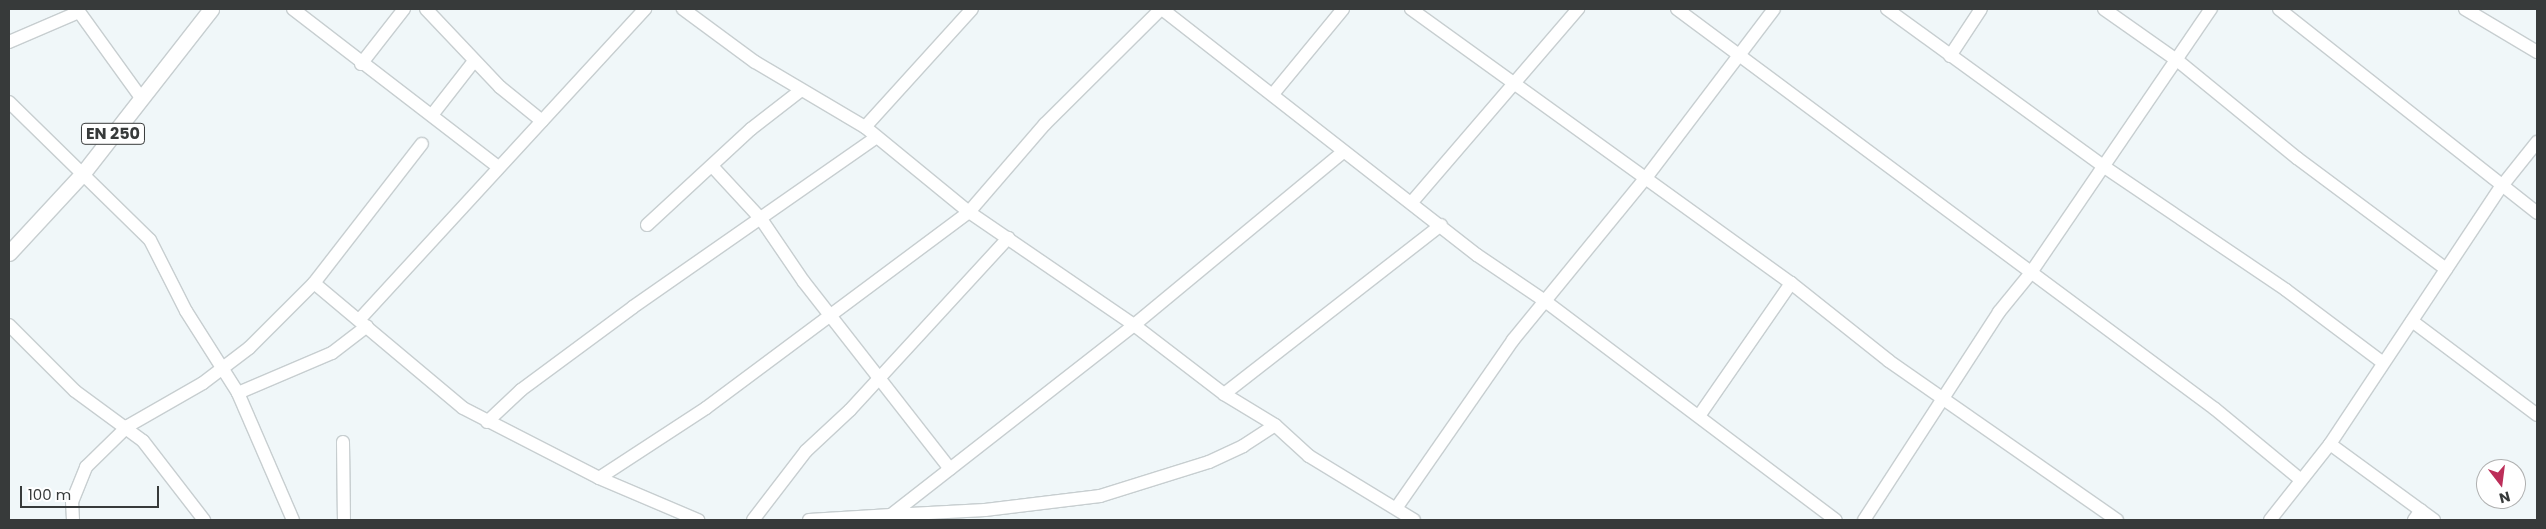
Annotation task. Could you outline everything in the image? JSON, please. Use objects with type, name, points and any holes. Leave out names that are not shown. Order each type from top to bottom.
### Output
[{"type":"main road","name":"EN 250","points":[[9,253],[82,173],[211,9]]},
{"type":"street","points":[[294,9],[362,64],[432,115],[498,167]]},
{"type":"street","points":[[362,64],[404,9]]},
{"type":"street","points":[[426,9],[474,60],[542,121]]},
{"type":"street","points":[[238,393],[332,353],[363,323],[498,167],[645,9]]},
{"type":"street","points":[[684,9],[800,91],[865,127],[969,212],[1134,325],[1224,394],[1274,425],[1309,456],[1366,493],[1397,507],[1414,520]]},
{"type":"street","points":[[865,127],[972,9]]},
{"type":"street","points":[[599,478],[706,408],[969,212],[1045,124],[1162,9],[1273,94],[1343,152],[1836,520]]},
{"type":"street","points":[[1273,94],[1342,9]]},
{"type":"street","points":[[1411,9],[1517,82],[1645,179],[1791,283],[1889,361],[2117,520]]},
{"type":"street","points":[[1412,202],[1578,9]]},
{"type":"street","points":[[1677,9],[1737,56],[2215,410],[2300,479]]},
{"type":"street","points":[[1397,507],[1472,396],[1545,301],[1645,179],[1774,9]]},
{"type":"street","points":[[1887,9],[2103,166],[2286,290],[2382,362]]},
{"type":"street","points":[[1950,56],[1981,9]]},
{"type":"street","points":[[2104,9],[2178,61],[2297,158],[2446,269]]},
{"type":"street","points":[[1864,520],[1879,492],[1946,400],[1999,312],[2030,274],[2134,118],[2178,61],[2211,9]]},
{"type":"street","points":[[2279,9],[2501,187],[2537,213]]},
{"type":"street","points":[[2465,9],[2537,52]]},
{"type":"street","points":[[9,42],[78,10],[142,99]]},
{"type":"street","points":[[432,115],[474,60]]},
{"type":"street","points":[[648,225],[751,129],[800,91]]},
{"type":"street","points":[[9,102],[150,240],[186,311],[238,393],[293,520]]},
{"type":"street","points":[[487,422],[521,390],[877,137]]},
{"type":"street","points":[[2270,520],[2300,479],[2330,444],[2382,362],[2412,321],[2501,187],[2537,142]]},
{"type":"street","points":[[73,520],[72,502],[86,467],[128,426],[224,369],[314,283],[422,144]]},
{"type":"street","points":[[892,515],[1134,325],[1343,152]]},
{"type":"street","points":[[712,166],[761,219],[877,378],[950,469]]},
{"type":"street","points":[[1224,394],[1441,225]]},
{"type":"street","points":[[753,520],[806,451],[1008,238]]},
{"type":"street","points":[[314,283],[464,408],[487,422],[599,478],[698,520]]},
{"type":"street","points":[[1699,416],[1791,283]]},
{"type":"street","points":[[2412,321],[2537,415]]},
{"type":"street","points":[[9,325],[74,392],[128,426],[204,520]]},
{"type":"street","points":[[808,520],[985,510],[1100,496],[1209,462],[1243,446],[1274,425]]},
{"type":"street","points":[[343,442],[344,520]]},
{"type":"street","points":[[2330,444],[2418,515],[2434,520]]}]
